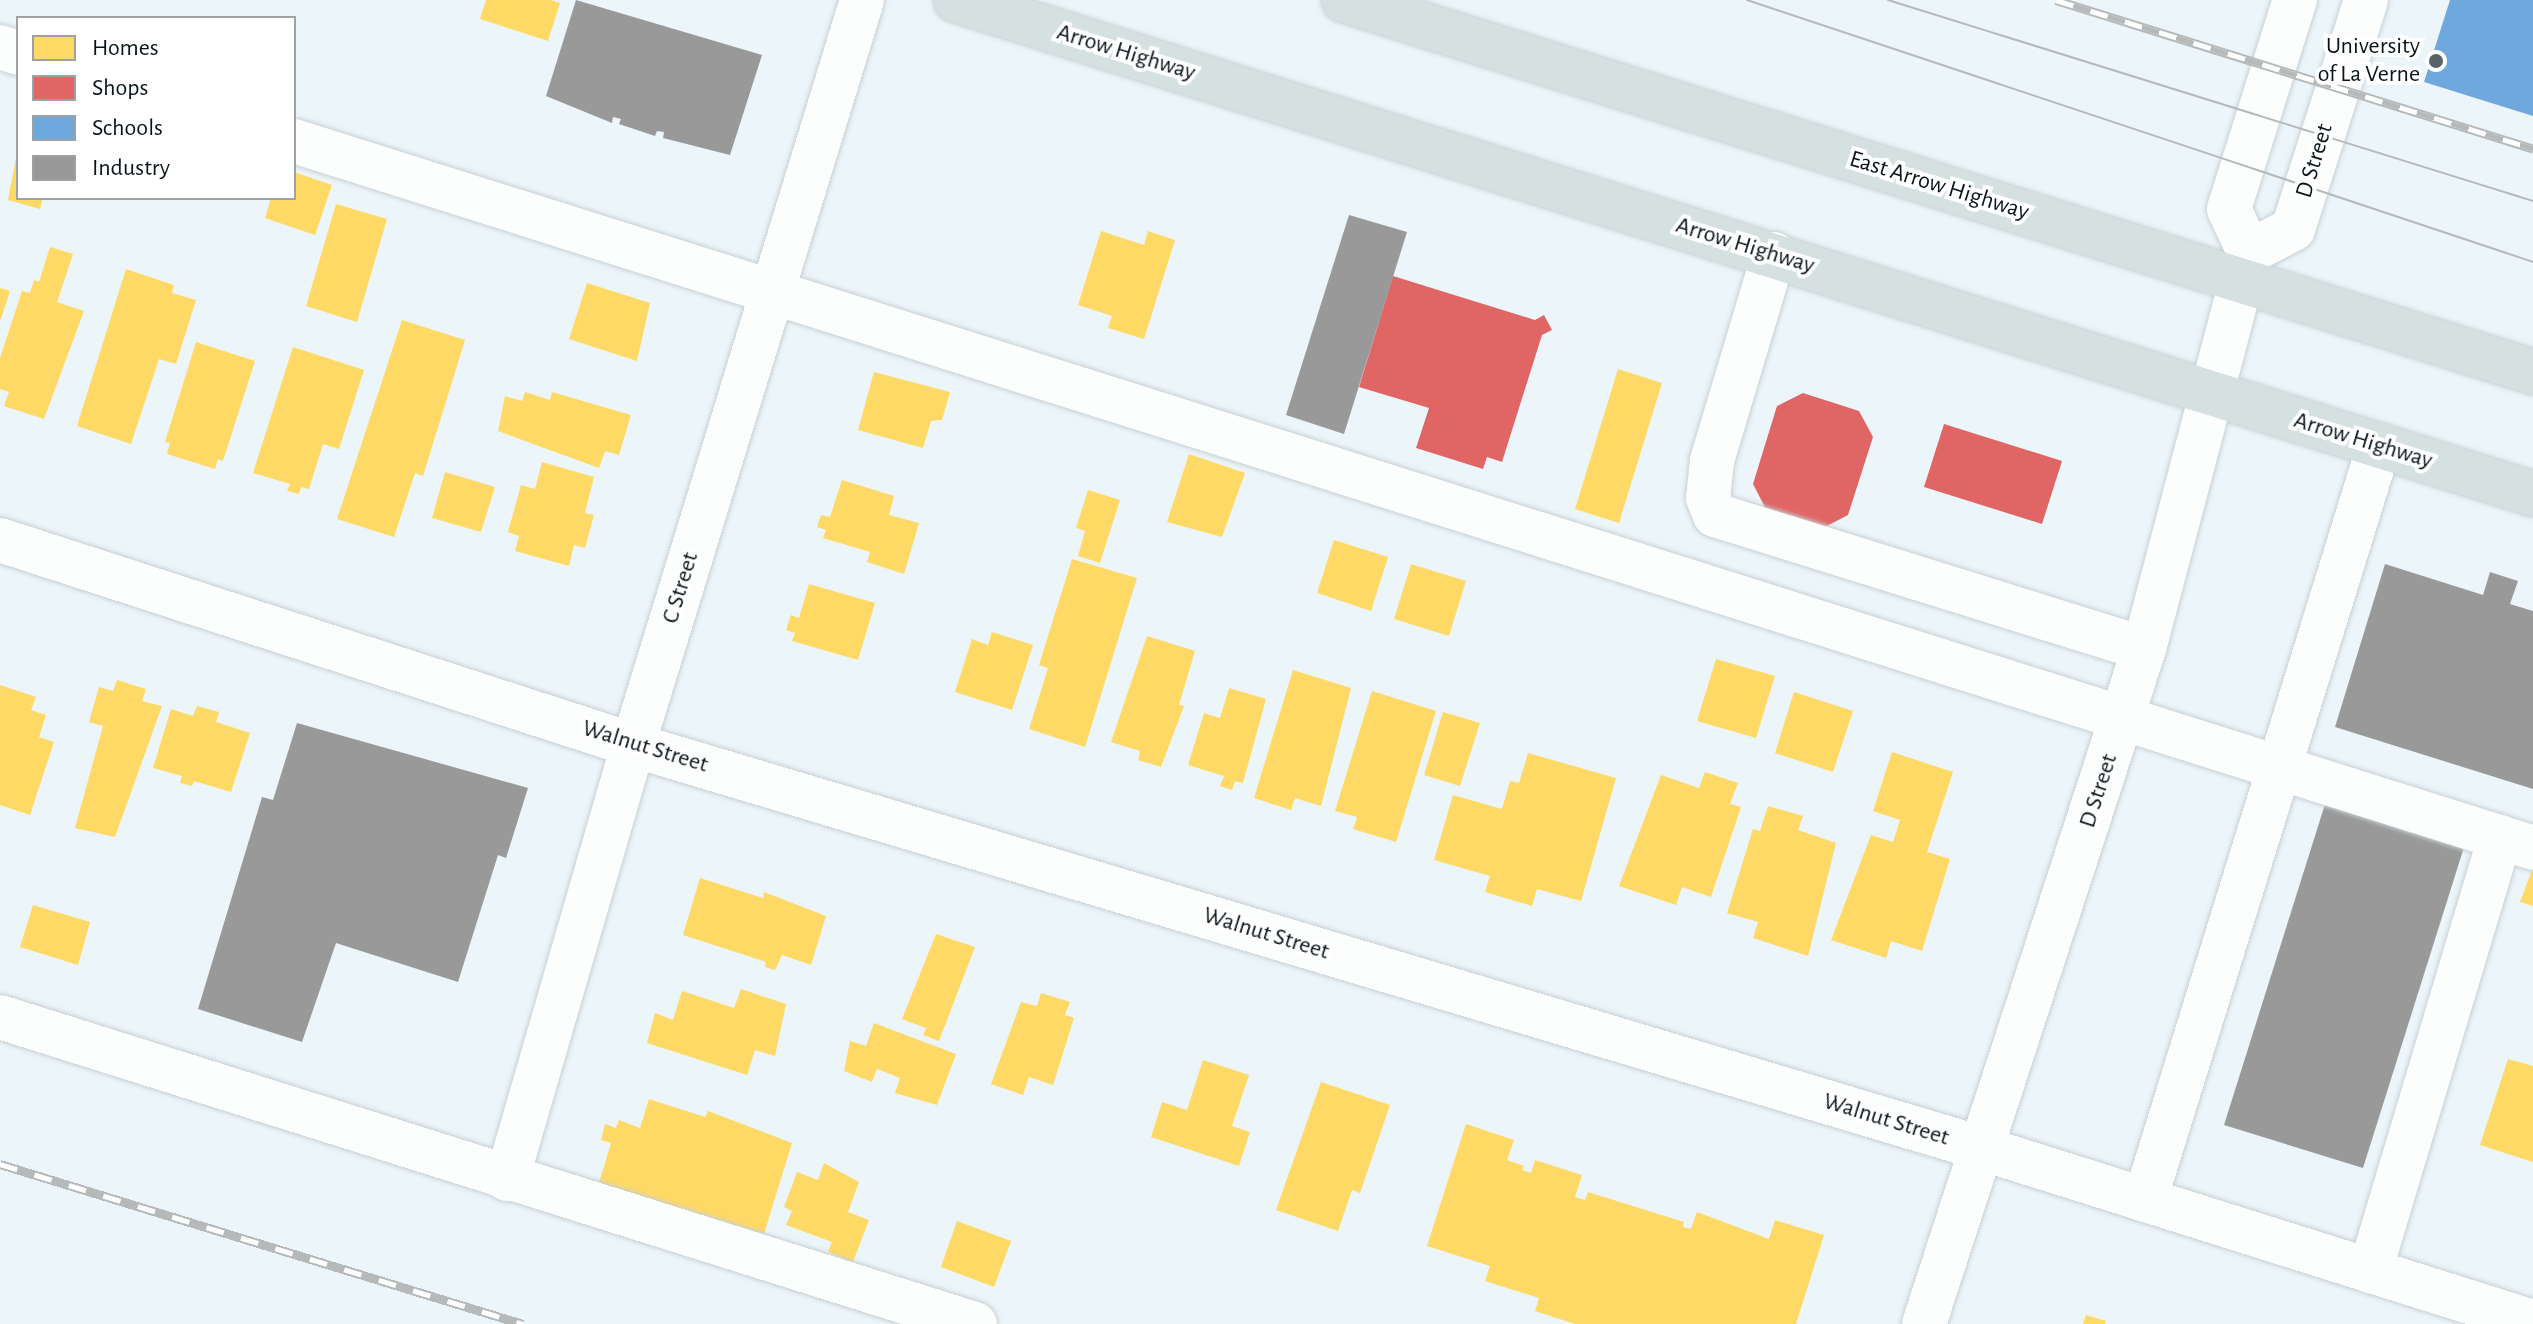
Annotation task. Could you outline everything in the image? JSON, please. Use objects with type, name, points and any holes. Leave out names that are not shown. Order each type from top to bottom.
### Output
[{"type":"main road","name":"Arrow Highway","points":[[956,0],[2533,494]]},
{"type":"main road","name":"East Arrow Highway","points":[[1344,0],[2245,266],[2533,372]]},
{"type":"street","name":"C Street","points":[[507,1179],[633,745],[862,0]]},
{"type":"street","points":[[2245,266],[2229,209],[2295,0]]},
{"type":"street","name":"D Street","points":[[1924,1324],[1984,1149],[2144,649],[2209,392],[2245,266],[2293,229],[2366,0]]},
{"type":"street","points":[[296,142],[2517,843],[2370,1271]]},
{"type":"street","points":[[1774,254],[1712,461],[1708,498],[1715,515],[2144,649]]},
{"type":"street","points":[[2145,1200],[2379,446]]},
{"type":"street","name":"Walnut Street","points":[[0,540],[633,745],[1984,1149],[2533,1322]]},
{"type":"street","points":[[0,1017],[975,1324]]},
{"type":"building: Homes","points":[[486,0],[551,0],[560,3],[548,41],[480,19]]},
{"type":"building: Homes","points":[[16,157],[16,200],[42,200],[40,209],[8,200]]},
{"type":"building: Homes","points":[[296,173],[332,185],[315,235],[265,218],[270,200],[296,200]]},
{"type":"building: Homes","points":[[336,204],[387,219],[357,322],[306,306]]},
{"type":"building: Homes","points":[[1101,231],[1144,245],[1148,231],[1175,240],[1144,339],[1108,328],[1112,316],[1078,305]]},
{"type":"building: Homes","points":[[50,247],[73,254],[57,302],[84,311],[44,419],[4,406],[9,392],[0,389],[0,358],[22,291],[30,293],[34,280],[39,282]]},
{"type":"building: Homes","points":[[126,269],[174,285],[172,293],[196,300],[176,364],[159,359],[131,444],[77,426]]},
{"type":"building: Homes","points":[[587,283],[650,303],[637,361],[569,339]]},
{"type":"building: Homes","points":[[0,288],[10,291],[1,319],[0,319]]},
{"type":"building: Homes","points":[[402,320],[465,340],[423,476],[415,473],[394,537],[337,519]]},
{"type":"building: Homes","points":[[196,342],[255,361],[223,461],[218,459],[215,469],[167,454],[170,443],[165,442]]},
{"type":"building: Homes","points":[[293,347],[364,370],[339,449],[323,444],[309,489],[301,487],[299,494],[287,491],[290,484],[253,473]]},
{"type":"building: Homes","points":[[1618,369],[1662,383],[1619,523],[1575,509]]},
{"type":"building: Homes","points":[[874,372],[950,392],[942,420],[931,421],[923,448],[858,430]]},
{"type":"building: Homes","points":[[525,392],[550,400],[552,392],[631,415],[619,455],[605,451],[599,468],[498,431],[505,396],[522,401]]},
{"type":"building: Homes","points":[[1189,454],[1245,473],[1222,537],[1167,522]]},
{"type":"building: Homes","points":[[542,462],[594,477],[585,513],[594,515],[585,548],[574,545],[569,566],[515,551],[519,536],[508,532],[521,485],[535,489]]},
{"type":"building: Homes","points":[[445,472],[495,487],[481,532],[432,518]]},
{"type":"building: Homes","points":[[842,480],[894,496],[889,515],[919,523],[904,574],[867,562],[870,552],[823,538],[826,530],[817,527],[821,515],[830,517]]},
{"type":"building: Homes","points":[[1088,490],[1120,500],[1100,563],[1078,556],[1085,531],[1076,528]]},
{"type":"building: Homes","points":[[1334,540],[1388,557],[1371,611],[1317,593]]},
{"type":"building: Homes","points":[[1072,559],[1137,578],[1085,747],[1029,729],[1048,668],[1039,665]]},
{"type":"building: Homes","points":[[1411,564],[1466,581],[1449,636],[1394,619]]},
{"type":"building: Homes","points":[[809,584],[875,603],[858,660],[792,641],[795,633],[786,630],[791,615],[799,618]]},
{"type":"building: Homes","points":[[992,632],[1033,645],[1012,710],[955,692],[972,639],[988,645]]},
{"type":"building: Homes","points":[[1147,636],[1195,651],[1179,705],[1184,706],[1161,767],[1138,760],[1140,751],[1111,742]]},
{"type":"building: Homes","points":[[1716,659],[1775,676],[1756,738],[1697,721]]},
{"type":"building: Homes","points":[[1293,670],[1351,688],[1321,806],[1295,798],[1291,810],[1254,798]]},
{"type":"building: Homes","points":[[117,680],[146,689],[142,701],[162,706],[115,837],[75,828],[103,726],[89,722],[99,687],[113,691]]},
{"type":"building: Homes","points":[[0,685],[36,697],[31,710],[46,715],[39,737],[54,742],[30,815],[0,805]]},
{"type":"building: Homes","points":[[1229,688],[1266,699],[1243,783],[1235,781],[1232,790],[1220,786],[1224,776],[1188,765],[1204,713],[1220,718]]},
{"type":"building: Homes","points":[[1372,691],[1436,711],[1396,842],[1353,829],[1357,817],[1335,811]]},
{"type":"building: Homes","points":[[1794,692],[1853,711],[1833,772],[1775,753]]},
{"type":"building: Homes","points":[[197,706],[219,712],[216,722],[250,733],[231,792],[194,781],[192,786],[180,783],[182,776],[153,768],[171,709],[193,716]]},
{"type":"building: Homes","points":[[1443,712],[1480,723],[1460,786],[1424,775]]},
{"type":"building: Homes","points":[[1892,752],[1953,772],[1927,852],[1950,859],[1922,951],[1891,941],[1886,958],[1831,940],[1871,835],[1893,842],[1900,820],[1873,811]]},
{"type":"building: Homes","points":[[1528,753],[1616,778],[1581,901],[1537,889],[1532,906],[1485,892],[1490,876],[1434,860],[1453,795],[1502,809],[1510,781],[1519,783]]},
{"type":"building: Homes","points":[[1705,772],[1738,783],[1730,804],[1741,807],[1711,897],[1682,887],[1676,905],[1619,886],[1661,775],[1699,788]]},
{"type":"building: Homes","points":[[1768,806],[1803,816],[1798,830],[1836,843],[1808,956],[1753,938],[1758,922],[1727,913],[1753,829],[1760,831]]},
{"type":"building: Homes","points":[[2533,867],[2533,906],[2520,902]]},
{"type":"building: Homes","points":[[700,878],[763,898],[764,892],[826,916],[811,965],[782,955],[775,970],[765,967],[766,962],[683,935]]},
{"type":"building: Homes","points":[[33,905],[90,922],[78,965],[20,947]]},
{"type":"building: Homes","points":[[936,934],[975,947],[939,1041],[923,1035],[926,1028],[902,1019]]},
{"type":"building: Homes","points":[[741,989],[786,1004],[775,1056],[755,1050],[747,1075],[647,1043],[655,1013],[673,1020],[682,991],[734,1008]]},
{"type":"building: Homes","points":[[1041,993],[1070,1002],[1065,1015],[1074,1018],[1053,1085],[1029,1077],[1023,1095],[991,1084],[1021,1002],[1037,1006]]},
{"type":"building: Homes","points":[[874,1023],[956,1054],[937,1105],[895,1093],[900,1078],[877,1069],[872,1082],[844,1071],[850,1041],[866,1046]]},
{"type":"building: Homes","points":[[2508,1059],[2533,1066],[2533,1162],[2480,1145]]},
{"type":"building: Homes","points":[[1203,1060],[1249,1075],[1232,1126],[1250,1132],[1239,1166],[1151,1137],[1162,1102],[1187,1110]]},
{"type":"building: Homes","points":[[1321,1082],[1390,1105],[1360,1193],[1352,1190],[1338,1231],[1276,1210]]},
{"type":"building: Homes","points":[[649,1099],[705,1117],[708,1111],[792,1143],[764,1234],[599,1183],[611,1143],[601,1140],[605,1124],[616,1128],[619,1120],[640,1128]]},
{"type":"building: Homes","points":[[1466,1124],[1514,1140],[1507,1160],[1524,1166],[1522,1170],[1531,1173],[1535,1160],[1582,1175],[1575,1197],[1585,1200],[1588,1192],[1684,1222],[1683,1227],[1691,1229],[1697,1212],[1769,1239],[1775,1220],[1824,1235],[1796,1324],[1575,1324],[1535,1311],[1539,1298],[1485,1281],[1490,1266],[1427,1246]]},
{"type":"building: Homes","points":[[824,1163],[859,1182],[848,1212],[869,1220],[853,1262],[828,1252],[832,1242],[786,1225],[792,1211],[784,1207],[797,1172],[818,1180]]},
{"type":"building: Homes","points":[[957,1221],[1011,1241],[994,1287],[941,1267]]},
{"type":"building: Homes","points":[[2086,1315],[2106,1321],[2105,1324],[2083,1324]]},
{"type":"building: Shops","points":[[1393,276],[1535,320],[1544,315],[1552,330],[1542,335],[1502,462],[1487,457],[1483,469],[1416,448],[1429,408],[1359,387]]},
{"type":"building: Shops","points":[[1803,393],[1859,411],[1873,437],[1848,515],[1823,528],[1767,511],[1753,484],[1777,406]]},
{"type":"building: Shops","points":[[1944,424],[2062,461],[2042,524],[1924,487]]},
{"type":"building: Schools","points":[[2450,0],[2533,0],[2533,116],[2424,82]]},
{"type":"building: Industry","points":[[576,0],[762,55],[730,155],[663,138],[664,132],[657,131],[655,136],[619,124],[621,119],[613,117],[612,123],[546,96]]},
{"type":"building: Industry","points":[[1349,215],[1407,232],[1344,434],[1286,415]]},
{"type":"building: Industry","points":[[2385,564],[2483,595],[2490,572],[2518,581],[2510,604],[2533,611],[2533,789],[2335,727]]},
{"type":"building: Industry","points":[[297,723],[528,788],[506,858],[498,855],[458,982],[336,943],[302,1042],[198,1009],[262,797],[273,800]]},
{"type":"building: Industry","points":[[2326,801],[2465,844],[2363,1168],[2224,1125]]},
{"type":"tram line","points":[[1747,0],[2533,262]]},
{"type":"tram line","points":[[1888,0],[2533,201]]},
{"type":"railway","points":[[2056,0],[2533,149]]},
{"type":"railway","points":[[0,1164],[523,1324]]},
{"type":"place","name":"University of La Verne","points":[[2436,61]]}]
